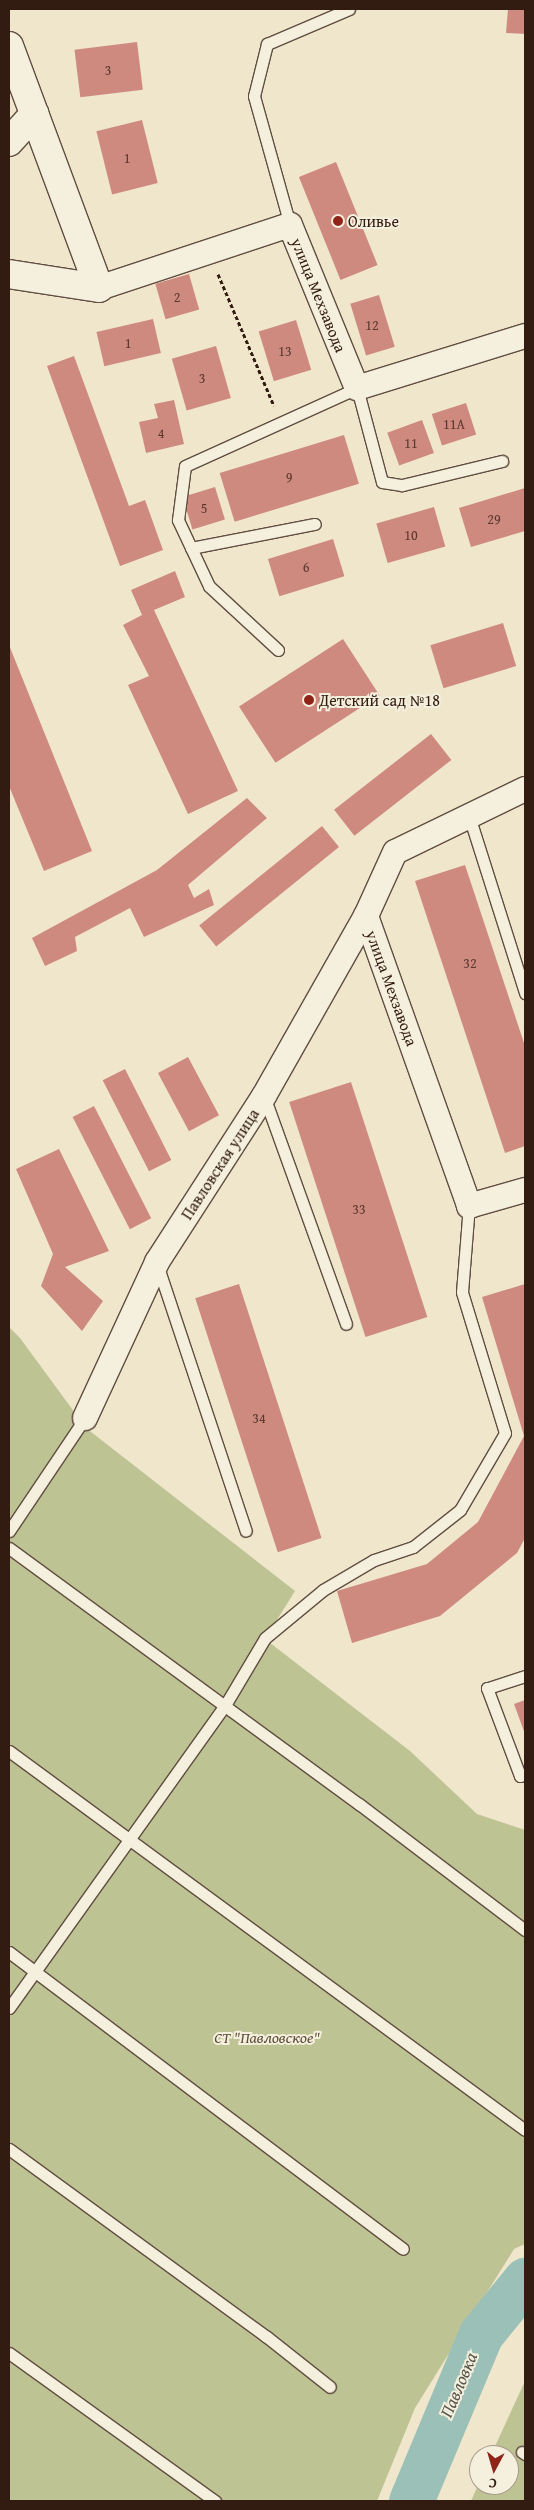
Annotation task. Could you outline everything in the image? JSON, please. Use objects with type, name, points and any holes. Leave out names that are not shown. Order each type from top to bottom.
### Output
[{"type":"street","points":[[9,46],[99,288],[9,274]]},
{"type":"street","points":[[9,142],[34,114]]},
{"type":"street","name":"улица Мехзавода","points":[[99,288],[290,225],[357,388]]},
{"type":"street","points":[[357,388],[525,336]]},
{"type":"street","name":"улица Мехзавода","points":[[469,1206],[366,916],[395,852],[525,789]]},
{"type":"street","name":"Павловская улица","points":[[86,1418],[157,1262],[264,1096],[366,916]]},
{"type":"street","points":[[469,1206],[525,1190]]},
{"type":"lane","points":[[290,225],[254,96],[267,44],[349,9]]},
{"type":"lane","points":[[278,650],[209,586],[178,520],[185,466],[357,388],[382,482],[402,485],[502,461]]},
{"type":"lane","points":[[192,548],[315,524]]},
{"type":"lane","points":[[469,816],[525,993]]},
{"type":"lane","points":[[264,1096],[346,1324]]},
{"type":"lane","points":[[9,2008],[224,1707],[265,1638],[316,1596],[374,1560],[413,1547],[460,1510],[505,1434],[462,1292],[469,1206]]},
{"type":"lane","points":[[157,1262],[246,1531]]},
{"type":"lane","points":[[9,1531],[86,1418]]},
{"type":"lane","points":[[9,1548],[359,1804],[525,1930]]},
{"type":"lane","points":[[525,1676],[487,1688],[520,1776],[525,1774]]},
{"type":"lane","points":[[9,1751],[525,2130]]},
{"type":"lane","points":[[9,1952],[403,2249]]},
{"type":"lane","points":[[9,2149],[267,2336],[330,2387]]},
{"type":"lane","points":[[9,2353],[215,2501]]},
{"type":"path","points":[[208,252],[282,422]]},
{"type":"green space","name":"СТ \"Павловское\"","points":[[9,1327],[20,1338],[86,1428],[295,1591],[265,1639],[410,1751],[477,1814],[525,1830],[525,2244],[514,2249],[415,2408],[377,2501],[9,2501]]},
{"type":"green space","points":[[525,2381],[525,2501],[471,2501],[474,2495],[519,2495],[519,2445],[496,2445]]},
{"type":"building","points":[[508,9],[525,9],[525,34],[506,33]]},
{"type":"building","points":[[137,42],[143,90],[80,97],[74,50]]},
{"type":"building","points":[[142,120],[158,183],[112,194],[96,131]]},
{"type":"building","name":"Оливье","points":[[336,162],[378,265],[340,280],[299,177]]},
{"type":"building","points":[[189,274],[199,310],[166,319],[155,284]]},
{"type":"building","points":[[379,295],[395,347],[366,355],[350,304]]},
{"type":"building","points":[[153,319],[161,353],[104,366],[96,332]]},
{"type":"building","points":[[296,320],[311,370],[274,381],[259,331]]},
{"type":"building","points":[[216,346],[231,398],[187,411],[172,359]]},
{"type":"building","points":[[74,356],[129,506],[145,500],[163,550],[120,566],[47,366]]},
{"type":"building","points":[[174,400],[184,444],[146,453],[139,422],[158,418],[154,404]]},
{"type":"building","points":[[466,403],[476,434],[442,446],[432,414]]},
{"type":"building","points":[[422,420],[434,453],[399,466],[387,433]]},
{"type":"building","points":[[344,435],[359,484],[235,522],[220,473]]},
{"type":"building","points":[[215,487],[225,520],[192,529],[182,497]]},
{"type":"building","points":[[525,488],[525,531],[471,547],[459,508]]},
{"type":"building","points":[[434,507],[445,546],[388,563],[376,524]]},
{"type":"building","points":[[333,539],[344,576],[279,596],[268,559]]},
{"type":"building","points":[[175,571],[185,597],[154,610],[238,791],[188,814],[128,685],[149,676],[123,625],[142,615],[131,590]]},
{"type":"building","points":[[503,623],[516,666],[443,688],[430,645]]},
{"type":"building","name":"Детский сад №18","points":[[343,639],[379,695],[275,763],[239,707]]},
{"type":"building","points":[[9,645],[92,851],[44,871],[9,786]]},
{"type":"building","points":[[431,734],[451,760],[354,836],[334,810]]},
{"type":"building","points":[[247,798],[267,818],[188,885],[194,898],[209,889],[214,905],[144,937],[130,908],[75,937],[77,951],[45,966],[32,938],[157,870]]},
{"type":"building","points":[[322,826],[339,847],[216,946],[199,925]]},
{"type":"building","points":[[465,865],[525,1046],[525,1146],[505,1153],[415,881]]},
{"type":"building","points":[[188,1057],[219,1115],[189,1131],[158,1073]]},
{"type":"building","points":[[125,1069],[171,1160],[149,1171],[103,1080]]},
{"type":"building","points":[[351,1082],[427,1317],[366,1337],[289,1102]]},
{"type":"building","points":[[94,1106],[151,1218],[130,1229],[73,1117]]},
{"type":"building","points":[[59,1149],[109,1251],[65,1267],[103,1301],[82,1331],[41,1286],[53,1254],[16,1169]]},
{"type":"building","points":[[239,1284],[322,1538],[278,1552],[195,1298]]},
{"type":"building","points":[[525,1284],[525,1538],[517,1553],[440,1616],[352,1643],[337,1591],[427,1564],[478,1522],[524,1436],[482,1297]]},
{"type":"building","points":[[525,1700],[525,1734],[514,1704]]},
{"type":"waterway","name":"Павловка","points":[[411,2501],[481,2334],[525,2280]]},
{"type":"place","name":"Оливье","points":[[338,221]]},
{"type":"place","name":"Детский сад №18","points":[[309,700]]}]
